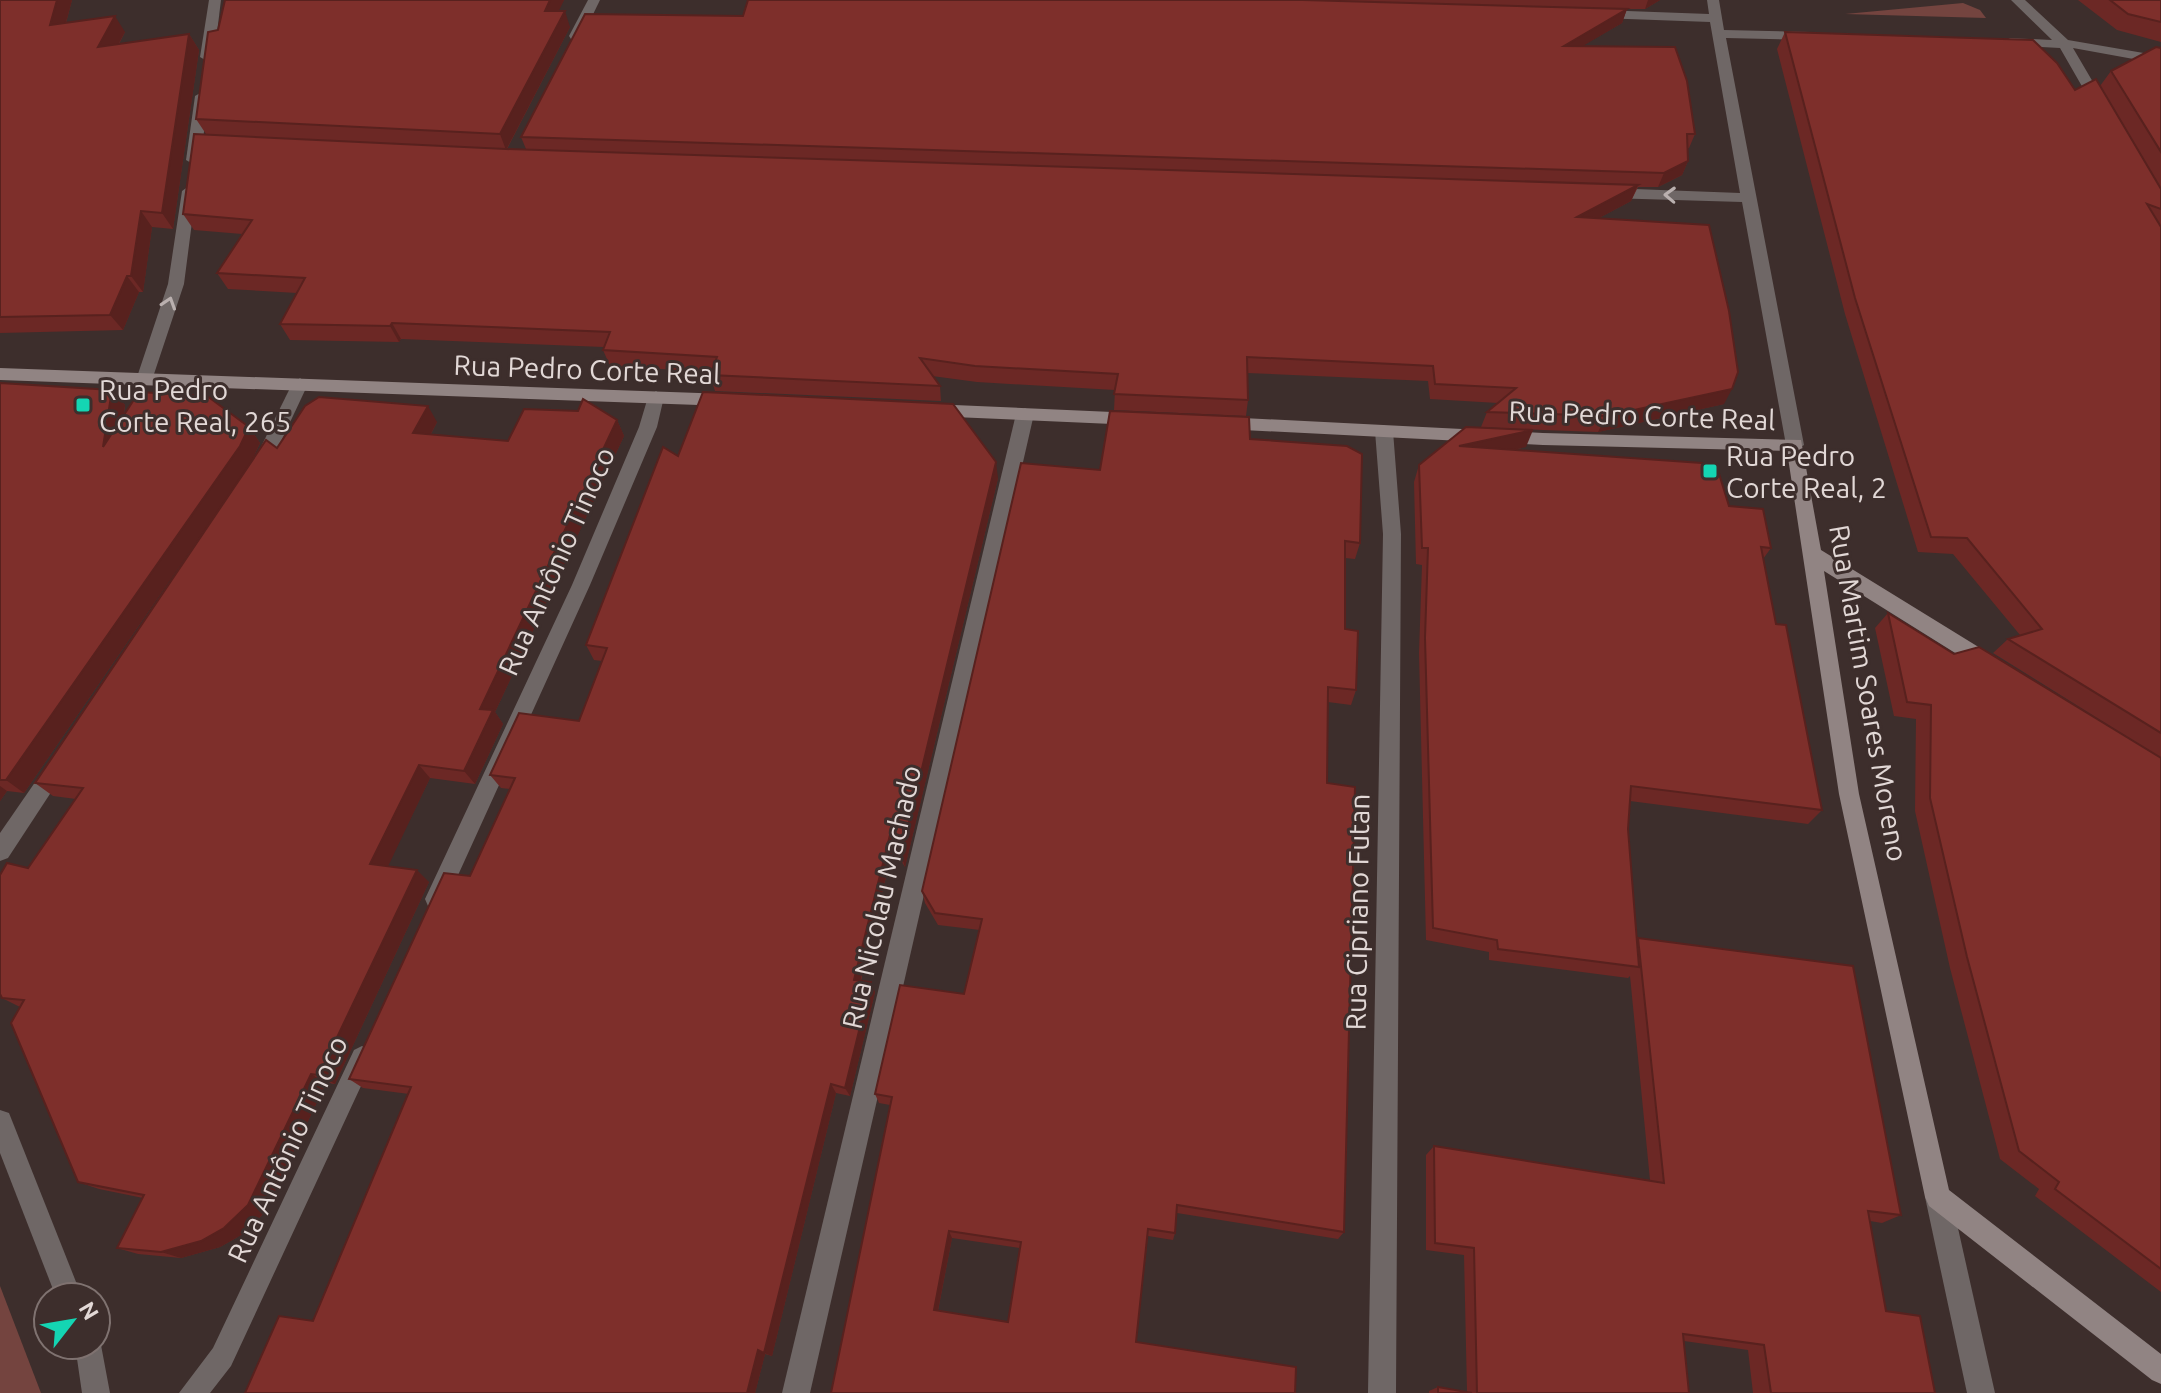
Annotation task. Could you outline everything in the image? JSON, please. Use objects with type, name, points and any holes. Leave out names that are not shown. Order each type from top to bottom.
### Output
[{"type":"street","points":[[145,377],[176,284],[203,143],[215,0]]},
{"type":"street","points":[[567,53],[594,0]]},
{"type":"street","name":"Rua Martim Soares Moreno","points":[[1713,0],[1748,198],[1780,346],[1849,794],[1981,1393]]},
{"type":"street","points":[[2017,0],[2064,44],[2106,117]]},
{"type":"street","points":[[1588,14],[1828,37]]},
{"type":"street","points":[[2002,42],[2064,44],[2161,60]]},
{"type":"street","points":[[1591,193],[1748,198]]},
{"type":"street","name":"Rua Pedro Corte Real","points":[[0,374],[752,401]]},
{"type":"street","points":[[252,479],[300,384]]},
{"type":"street","name":"Rua Antônio Tinoco","points":[[429,915],[581,585],[648,427],[656,397]]},
{"type":"street","points":[[916,409],[1150,420]]},
{"type":"street","name":"Rua Nicolau Machado","points":[[796,1393],[1025,414]]},
{"type":"street","name":"Rua Pedro Corte Real","points":[[1212,423],[1795,445]]},
{"type":"street","name":"Rua Cipriano Futan","points":[[1382,1393],[1392,534],[1384,431]]},
{"type":"street","points":[[1812,554],[2003,672]]},
{"type":"street","points":[[0,851],[70,748]]},
{"type":"street","name":"Rua Antônio Tinoco","points":[[193,1393],[222,1357],[369,1044]]},
{"type":"street","points":[[0,1122],[63,1281]]},
{"type":"street","points":[[1938,1197],[2161,1371]]},
{"type":"street","points":[[91,1361],[96,1393]]},
{"type":"shaded area","points":[[1963,3],[1980,10],[1986,18],[1845,14]]},
{"type":"shaded area","points":[[0,1286],[41,1393],[0,1393]]},
{"type":"building","points":[[0,0],[57,0],[50,25],[115,16],[98,47],[189,34],[162,213],[141,211],[131,276],[127,276],[110,315],[0,317]]},
{"type":"building","points":[[225,0],[550,0],[545,11],[565,11],[500,134],[196,119],[208,32],[218,30]]},
{"type":"building","points":[[748,0],[1303,0],[1627,9],[1564,46],[1675,47],[1687,81],[1695,134],[1687,134],[1688,161],[1664,173],[521,137],[585,14],[743,16]]},
{"type":"building","points":[[2110,0],[2161,0],[2161,22],[2128,14]]},
{"type":"building","points":[[1785,32],[2033,40],[2057,63],[2075,90],[2096,79],[2161,189],[2161,209],[2147,204],[2161,227],[2161,733],[2008,639],[2042,629],[1967,538],[1931,537],[1855,298]]},
{"type":"building","points":[[2156,47],[2161,48],[2161,152],[2111,71]]},
{"type":"building","points":[[194,134],[506,149],[1638,185],[1577,217],[1709,225],[1729,311],[1738,372],[1732,389],[1606,416],[1487,412],[1516,388],[1435,384],[1433,366],[1247,357],[1248,400],[1114,394],[1118,374],[975,366],[920,358],[940,386],[710,375],[717,357],[603,350],[610,332],[392,323],[390,326],[280,324],[305,278],[217,273],[252,220],[183,214]]},
{"type":"building","points":[[0,383],[112,390],[103,447],[139,392],[207,396],[249,427],[240,446],[6,780],[0,780]]},
{"type":"building","points":[[703,392],[953,404],[996,462],[901,855],[890,835],[854,980],[871,982],[845,1088],[831,1084],[764,1353],[758,1350],[747,1393],[245,1393],[279,1316],[313,1321],[411,1087],[349,1079],[444,873],[470,876],[515,778],[490,775],[519,713],[579,721],[607,648],[586,645],[663,447],[678,456]]},
{"type":"building","points":[[319,397],[428,406],[413,433],[508,441],[524,409],[578,411],[583,399],[617,420],[480,709],[493,710],[464,771],[419,765],[370,864],[417,870],[319,1075],[311,1074],[248,1205],[224,1228],[201,1241],[161,1252],[117,1248],[144,1195],[78,1182],[11,1023],[24,1000],[2,998],[0,994],[0,875],[7,863],[28,868],[83,788],[35,783],[266,440],[277,448],[305,406]]},
{"type":"building","points":[[1110,411],[1249,417],[1250,439],[1347,446],[1362,454],[1360,543],[1345,541],[1345,629],[1358,631],[1356,690],[1328,687],[1327,783],[1355,787],[1344,1232],[1177,1205],[1175,1233],[1148,1229],[1136,1342],[1296,1367],[1295,1393],[831,1393],[892,1097],[875,1094],[900,985],[964,994],[982,919],[935,913],[922,891],[1021,463],[1100,470]],"holes":[[[949,1231],[1021,1242],[1008,1322],[934,1310]]]},
{"type":"building","points":[[1466,427],[1533,430],[1459,446],[1716,464],[1729,506],[1763,509],[1771,548],[1761,547],[1776,624],[1786,625],[1822,810],[1631,786],[1628,829],[1639,967],[1498,949],[1497,940],[1433,928],[1425,638],[1428,548],[1422,548],[1419,465]]},
{"type":"building","points":[[1888,613],[1954,654],[1979,647],[2161,758],[2161,1269],[2055,1189],[2059,1182],[2019,1151],[1967,957],[1930,798],[1931,705],[1907,702]]},
{"type":"building","points":[[1638,938],[1853,966],[1901,1215],[1868,1211],[1886,1311],[1920,1316],[1935,1393],[1771,1393],[1764,1345],[1683,1334],[1689,1393],[1477,1393],[1474,1248],[1435,1243],[1434,1146],[1664,1183]]},
{"type":"building","points":[[1438,1387],[1472,1393],[1438,1393]]},
{"type":"place","name":"Rua Pedro Corte Real, 265","points":[[83,405]]},
{"type":"place","name":"Rua Pedro Corte Real, 2","points":[[1710,471]]}]
